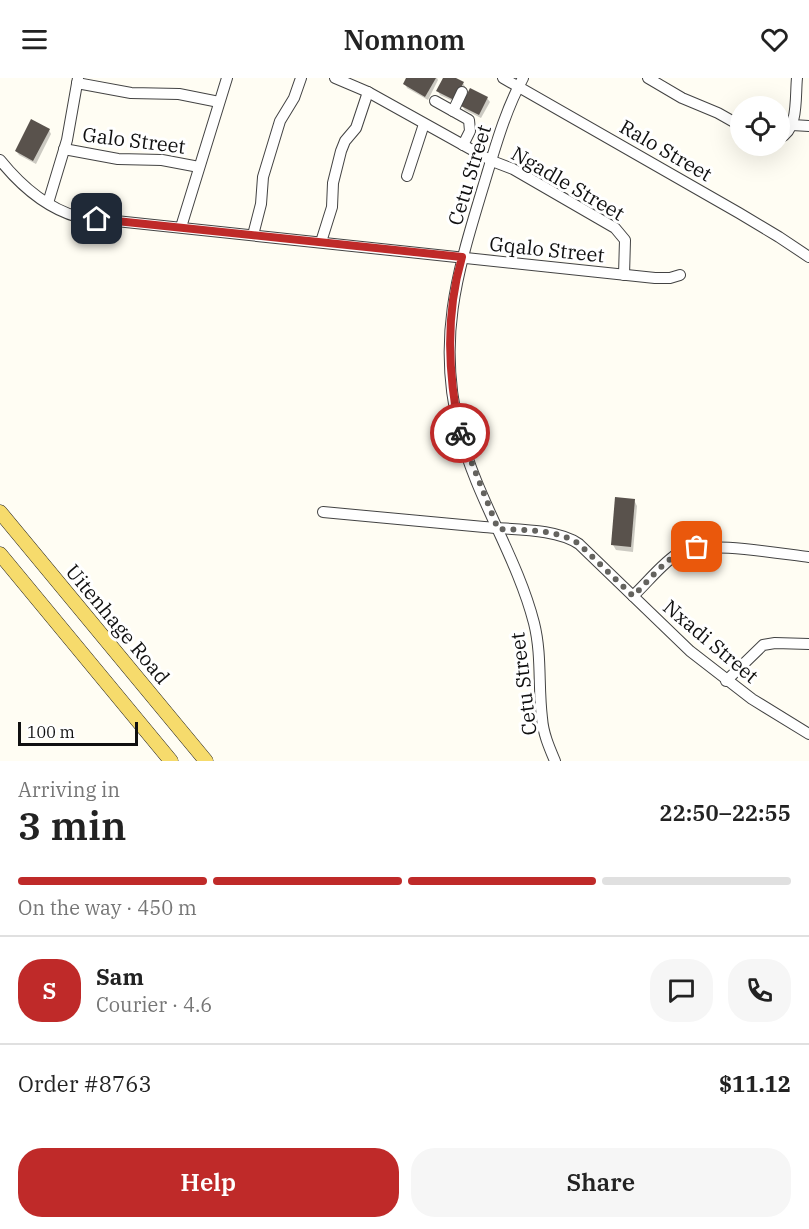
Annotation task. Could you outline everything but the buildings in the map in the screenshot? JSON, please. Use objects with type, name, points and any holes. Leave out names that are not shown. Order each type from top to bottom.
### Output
[{"type":"main road","name":"Uitenhage Road","points":[[0,512],[206,761]]},
{"type":"main road","points":[[0,554],[171,761]]},
{"type":"street","points":[[181,228],[227,78]]},
{"type":"street","points":[[253,235],[261,204],[263,177],[280,121],[294,98],[301,78]]},
{"type":"street","name":"Ngadle Street","points":[[335,78],[368,92],[492,161],[513,169],[619,231],[625,240],[624,274]]},
{"type":"street","name":"Ralo Street","points":[[503,78],[521,82],[779,237],[809,258]]},
{"type":"street","points":[[648,78],[682,98],[730,120]]},
{"type":"street","points":[[790,130],[797,78]]},
{"type":"street","points":[[48,203],[64,150],[78,81],[138,93],[179,94],[219,102]]},
{"type":"street","name":"Cetu Street","points":[[521,82],[509,107],[462,257],[453,296],[450,331],[454,401],[460,434],[526,597],[534,623],[540,664],[542,717],[555,761]]},
{"type":"street","points":[[321,242],[332,207],[333,183],[343,145],[356,128],[368,92]]},
{"type":"street","points":[[453,111],[462,93]]},
{"type":"street","points":[[435,100],[470,122],[470,131],[463,145]]},
{"type":"street","points":[[407,176],[424,124]]},
{"type":"street","points":[[792,125],[809,126]]},
{"type":"street","name":"Galo Street","points":[[64,150],[118,159],[162,160],[199,167]]},
{"type":"street","name":"Gqalo Street","points":[[0,160],[22,184],[63,212],[78,217],[661,279],[680,275]]},
{"type":"street","name":"Nxadi Street","points":[[323,512],[554,534],[571,539],[579,544],[690,651],[726,681],[809,734]]},
{"type":"street","points":[[633,596],[674,556],[691,548],[709,546],[809,557]]},
{"type":"street","points":[[726,681],[763,645],[809,644]]},
{"type":"way so far","points":[[460,433],[498,529],[554,534],[571,539],[633,596],[674,556],[685,549],[697,547]]},
{"type":"route","points":[[97,219],[462,257],[451,314],[449,349],[460,433]]}]
